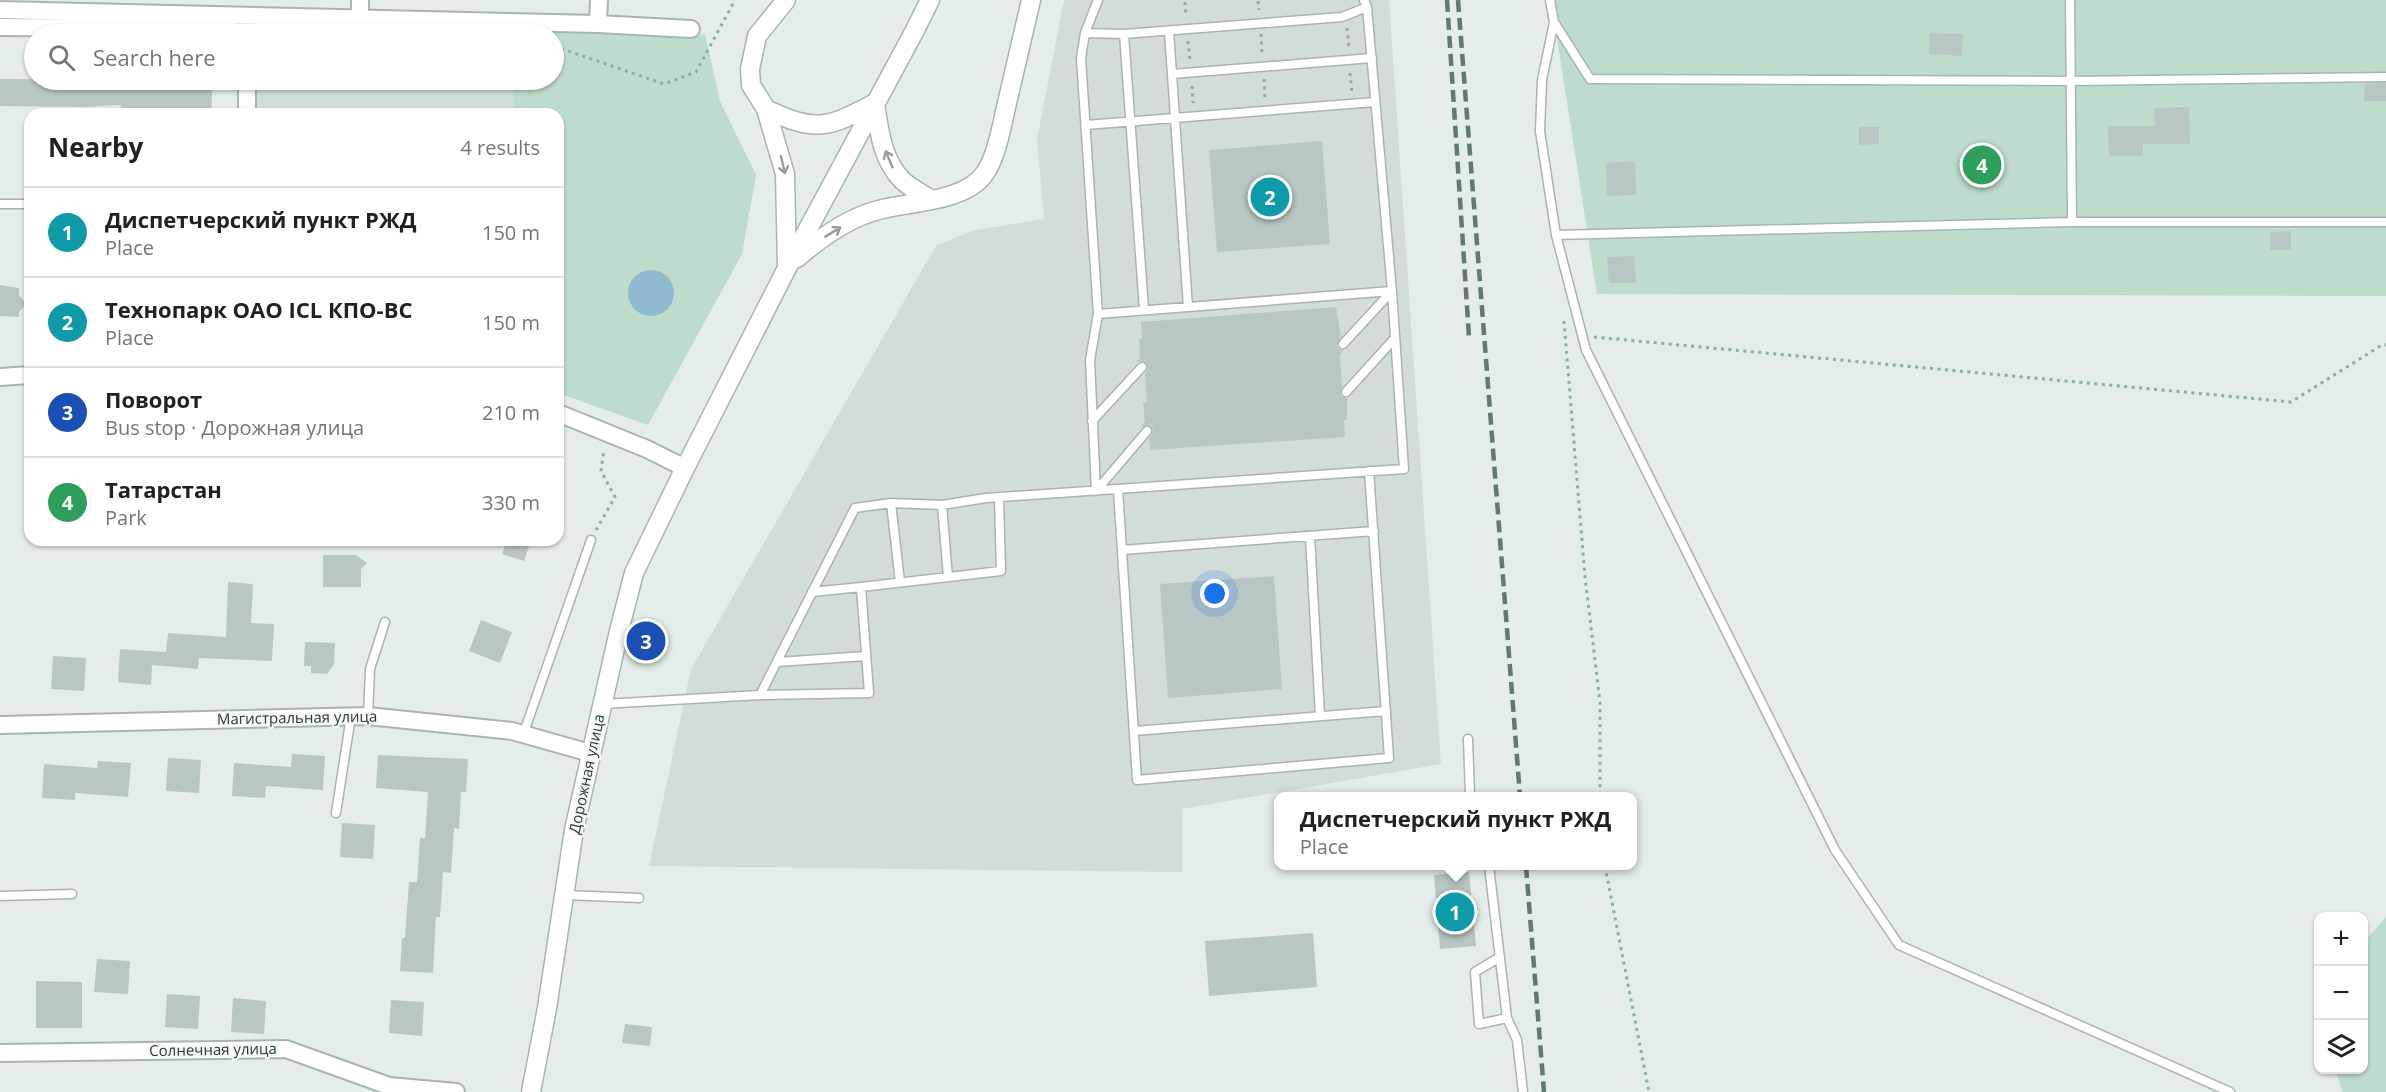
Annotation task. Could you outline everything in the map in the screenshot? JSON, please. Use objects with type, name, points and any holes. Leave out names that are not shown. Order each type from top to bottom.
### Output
[{"type":"street","points":[[360,0],[360,18]]},
{"type":"street","points":[[598,24],[599,0]]},
{"type":"street","points":[[786,0],[757,36],[750,69],[751,85],[766,109],[786,174],[787,268]]},
{"type":"street","name":"Дорожная улица","points":[[531,1092],[574,830],[590,753],[634,573],[787,268],[930,0]]},
{"type":"street","points":[[787,268],[814,243],[874,211],[958,195],[975,185],[986,172],[1000,132],[1031,0]]},
{"type":"street","points":[[0,10],[122,7],[691,29]]},
{"type":"street","points":[[0,27],[24,27]]},
{"type":"street","points":[[247,90],[247,108]]},
{"type":"street","points":[[766,109],[791,121],[818,126],[842,121],[875,103],[879,134],[890,165],[903,181],[930,199]]},
{"type":"street","points":[[0,377],[24,375]]},
{"type":"street","points":[[564,415],[648,449],[685,468]]},
{"type":"street","name":"Магистральная улица","points":[[0,725],[360,716],[512,731],[590,753]]},
{"type":"street","name":"Солнечная улица","points":[[0,1053],[286,1049],[389,1086],[456,1092]]},
{"type":"lane","points":[[1096,491],[1090,360],[1098,314],[1081,58],[1085,33],[1098,0]]},
{"type":"lane","points":[[1550,0],[1554,22],[1590,79],[2071,81],[2386,77]]},
{"type":"lane","points":[[2070,0],[2072,222]]},
{"type":"lane","points":[[760,695],[855,508],[891,503],[942,504],[1404,469],[1392,291],[1366,3],[1342,17],[1124,34],[1085,33]]},
{"type":"lane","points":[[1554,22],[1542,80],[1540,131],[1556,235],[1586,350],[1835,850],[1899,945],[2230,1092]]},
{"type":"lane","points":[[1169,31],[1188,307]]},
{"type":"lane","points":[[1124,34],[1144,309]]},
{"type":"lane","points":[[1172,74],[1372,58]]},
{"type":"lane","points":[[1086,125],[1375,102]]},
{"type":"lane","points":[[0,204],[24,204]]},
{"type":"lane","points":[[1556,235],[2072,222],[2386,222]]},
{"type":"lane","points":[[1098,314],[1392,291]]},
{"type":"lane","points":[[1343,344],[1392,291]]},
{"type":"lane","points":[[1346,392],[1395,338]]},
{"type":"lane","points":[[1092,421],[1142,367]]},
{"type":"lane","points":[[1096,491],[1147,431]]},
{"type":"lane","points":[[1118,489],[1137,780],[1389,759],[1370,471]]},
{"type":"lane","points":[[812,592],[1001,571],[999,498]]},
{"type":"lane","points":[[891,503],[900,582]]},
{"type":"lane","points":[[942,504],[948,577]]},
{"type":"lane","points":[[1122,550],[1374,531]]},
{"type":"lane","points":[[1310,536],[1320,716]]},
{"type":"lane","points":[[524,735],[591,540]]},
{"type":"lane","points":[[603,704],[760,695],[869,693],[861,587]]},
{"type":"lane","points":[[336,813],[370,669],[385,622]]},
{"type":"lane","points":[[777,662],[867,656]]},
{"type":"lane","points":[[1134,731],[1386,711]]},
{"type":"lane","points":[[1468,739],[1470,792]]},
{"type":"lane","points":[[1489,870],[1507,1018],[1517,1040],[1523,1092]]},
{"type":"lane","points":[[0,896],[72,894]]},
{"type":"lane","points":[[565,895],[639,898]]},
{"type":"lane","points":[[1500,957],[1475,972],[1479,1024],[1507,1018]]},
{"type":"path","points":[[564,49],[664,84],[696,72],[735,0]]},
{"type":"path","points":[[1563,318],[1585,577],[1600,702],[1600,792]]},
{"type":"path","points":[[1583,336],[2291,402],[2382,345],[2386,345]]},
{"type":"path","points":[[591,540],[615,497],[602,471],[606,432]]},
{"type":"path","points":[[1606,870],[1649,1092]]},
{"type":"shaded area","points":[[1064,0],[1389,0],[1441,764],[1182,809],[1182,872],[649,866],[691,669],[936,246],[971,231],[1044,219],[1037,140]]},
{"type":"shaded area","points":[[256,90],[513,90],[514,108],[256,108]]},
{"type":"green space","points":[[1551,0],[2386,0],[2386,296],[1597,294]]},
{"type":"green space","points":[[564,31],[705,34],[720,101],[756,175],[742,254],[648,425],[564,395],[564,108],[514,108],[513,90],[564,90]]},
{"type":"green space","points":[[2386,917],[2386,1092],[2342,1092],[2337,1074],[2368,1074],[2368,937]]},
{"type":"water","points":[[651,270],[667,277],[674,293],[667,309],[651,316],[635,309],[628,293],[635,277]]},
{"type":"building","points":[[1930,33],[1963,34],[1962,56],[1929,54]]},
{"type":"building","points":[[0,79],[24,79],[24,90],[212,90],[211,108],[120,108],[121,105],[0,106]]},
{"type":"building","points":[[2386,83],[2386,101],[2364,101],[2365,84]]},
{"type":"building","points":[[2189,107],[2190,144],[2143,144],[2143,156],[2109,156],[2108,126],[2155,126],[2154,108]]},
{"type":"building","points":[[1859,127],[1879,127],[1879,144],[1859,145]]},
{"type":"building","points":[[1322,141],[1330,244],[1217,252],[1209,150]]},
{"type":"building","points":[[1635,161],[1636,195],[1607,196],[1606,163]]},
{"type":"building","points":[[2291,231],[2291,250],[2270,250],[2270,232]]},
{"type":"building","points":[[1634,256],[1636,283],[1609,283],[1607,257]]},
{"type":"building","points":[[0,285],[19,288],[19,295],[24,301],[24,306],[19,312],[19,317],[0,316]]},
{"type":"building","points":[[1336,307],[1341,337],[1337,345],[1339,349],[1344,350],[1340,355],[1342,387],[1340,393],[1342,397],[1347,398],[1347,420],[1344,420],[1345,437],[1150,450],[1149,438],[1153,433],[1153,428],[1149,425],[1141,426],[1145,421],[1143,402],[1147,402],[1145,374],[1148,368],[1144,361],[1136,362],[1140,358],[1141,322]]},
{"type":"building","points":[[505,546],[529,546],[524,561],[502,554]]},
{"type":"building","points":[[323,555],[356,555],[367,563],[361,569],[361,587],[323,587]]},
{"type":"building","points":[[1274,576],[1282,689],[1168,698],[1160,584]]},
{"type":"building","points":[[228,582],[253,584],[251,623],[274,624],[272,661],[199,658],[198,669],[152,665],[151,685],[118,682],[120,649],[166,652],[168,633],[226,637]]},
{"type":"building","points":[[481,620],[512,632],[500,663],[469,651]]},
{"type":"building","points":[[305,642],[335,643],[334,664],[327,674],[311,673],[311,666],[304,666]]},
{"type":"building","points":[[53,656],[86,658],[84,691],[51,689]]},
{"type":"building","points":[[292,754],[325,756],[323,790],[266,786],[265,798],[232,796],[234,763],[291,767]]},
{"type":"building","points":[[378,755],[468,759],[466,792],[461,792],[459,829],[454,828],[451,873],[443,872],[440,917],[436,917],[433,973],[400,971],[409,882],[417,882],[420,838],[425,838],[428,792],[376,788]]},
{"type":"building","points":[[168,758],[201,760],[199,793],[166,791]]},
{"type":"building","points":[[98,761],[131,763],[128,797],[75,793],[75,800],[42,798],[44,764],[97,768]]},
{"type":"building","points":[[342,823],[375,825],[373,859],[340,857]]},
{"type":"building","points":[[1469,872],[1476,946],[1440,949],[1434,875]]},
{"type":"building","points":[[1313,933],[1317,987],[1209,996],[1205,941]]},
{"type":"building","points":[[97,959],[130,961],[128,994],[94,992]]},
{"type":"building","points":[[36,981],[82,982],[82,1028],[36,1028]]},
{"type":"building","points":[[167,994],[200,996],[198,1029],[165,1027]]},
{"type":"building","points":[[233,998],[266,1001],[264,1034],[231,1032]]},
{"type":"building","points":[[391,1000],[424,1002],[422,1036],[389,1033]]},
{"type":"building","points":[[625,1024],[652,1027],[650,1046],[622,1043]]},
{"type":"railway","points":[[1447,0],[1469,337]]},
{"type":"railway","points":[[1458,0],[1520,792]]},
{"type":"railway","points":[[1526,870],[1544,1092]]},
{"type":"place","name":"Татарстан","points":[[1982,165]]},
{"type":"place","name":"Технопарк OAO ICL КПО-ВС","points":[[1270,197]]},
{"type":"place","name":"Поворот","points":[[646,641]]},
{"type":"place","name":"Диспетчерский пункт РЖД","points":[[1455,912]]}]
